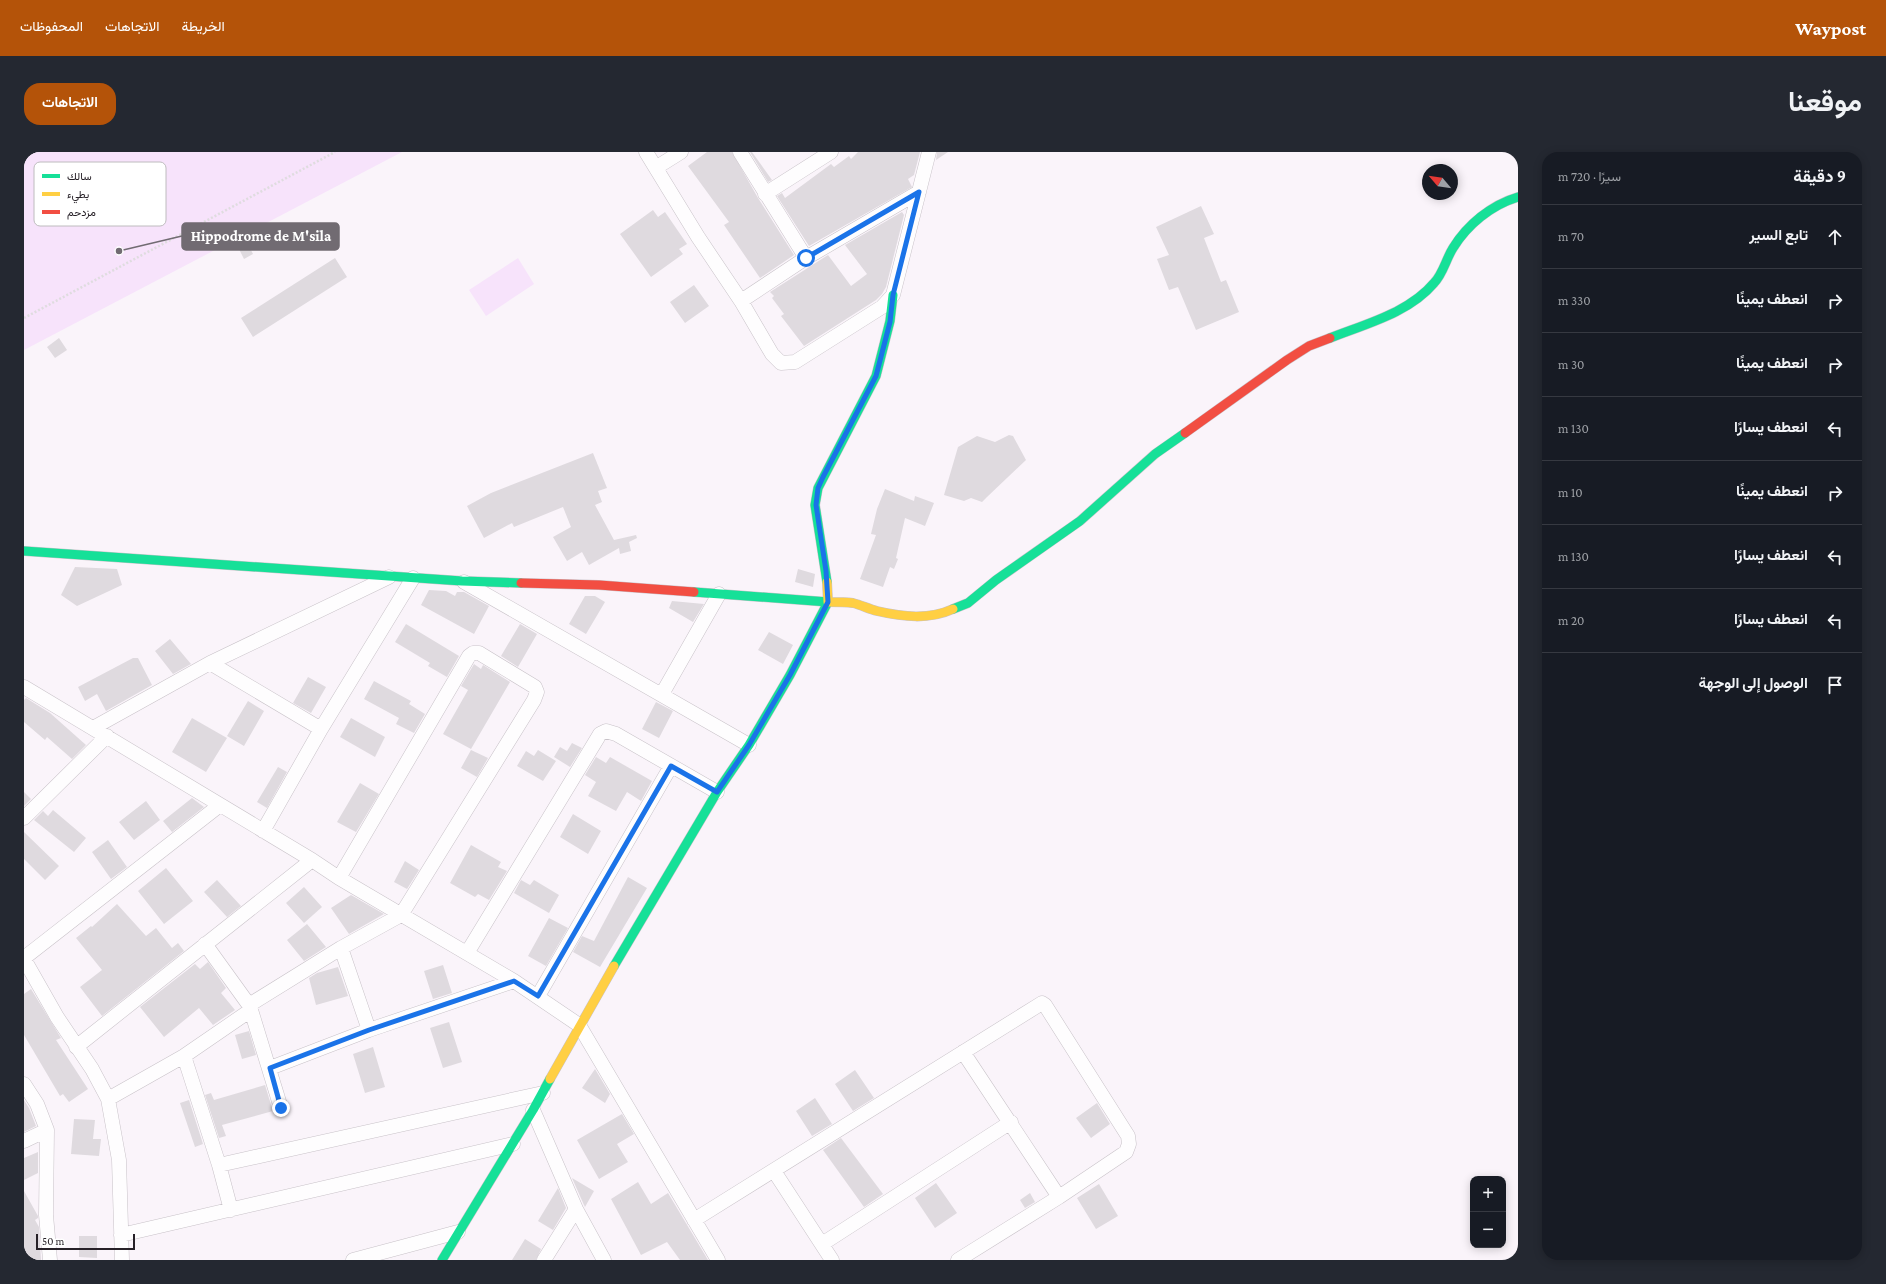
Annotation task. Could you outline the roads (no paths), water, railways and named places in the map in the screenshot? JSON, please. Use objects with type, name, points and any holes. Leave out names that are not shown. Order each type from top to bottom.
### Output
[{"type":"street","points":[[646,152],[657,167],[698,237],[741,301],[776,360],[781,363],[795,362],[882,307],[893,295]]},
{"type":"street","points":[[657,167],[681,152]]},
{"type":"street","points":[[740,152],[806,258]]},
{"type":"street","points":[[766,194],[831,152]]},
{"type":"street","points":[[442,1260],[533,1110],[579,1025],[717,792],[749,745],[790,675],[828,602],[826,571],[816,497],[823,477],[876,376],[890,322],[893,295],[929,152]]},
{"type":"street","points":[[741,301],[806,258],[919,192]]},
{"type":"street","points":[[24,551],[413,578],[599,585],[828,602],[848,602],[878,611],[905,616],[926,617],[942,614],[968,603],[996,580],[1080,521],[1155,454],[1287,360],[1309,346],[1362,323],[1394,312],[1412,302],[1435,283],[1453,248],[1474,222],[1504,201],[1518,197]]},
{"type":"street","points":[[93,728],[210,663],[389,576]]},
{"type":"street","points":[[263,831],[321,729],[413,578]]},
{"type":"street","points":[[462,581],[749,745]]},
{"type":"street","points":[[662,694],[719,594]]},
{"type":"street","points":[[108,1099],[184,1056],[250,1008],[341,948],[401,915],[537,695],[535,687],[479,653],[473,653],[469,656],[339,878]]},
{"type":"street","points":[[210,663],[321,729]]},
{"type":"street","points":[[24,687],[312,860],[339,878],[514,981],[579,1025],[718,1260]]},
{"type":"street","points":[[466,953],[600,734],[606,731],[616,734],[717,792]]},
{"type":"street","points":[[24,818],[107,736]]},
{"type":"street","points":[[538,996],[671,766]]},
{"type":"street","points":[[122,1260],[119,1160],[108,1099],[57,1017],[24,959],[220,806]]},
{"type":"street","points":[[76,1046],[312,860]]},
{"type":"street","points":[[205,944],[250,1008],[270,1068],[281,1108]]},
{"type":"street","points":[[341,948],[369,1030]]},
{"type":"street","points":[[270,1068],[369,1030],[514,981]]},
{"type":"street","points":[[694,1220],[1040,1003],[1045,1005],[1128,1136],[1129,1144],[1126,1152],[1059,1197],[958,1260]]},
{"type":"street","points":[[963,1052],[1011,1122],[1059,1197]]},
{"type":"street","points":[[184,1056],[219,1165],[231,1210]]},
{"type":"street","points":[[24,1084],[37,1104],[47,1130],[46,1215],[50,1260]]},
{"type":"street","points":[[219,1165],[542,1093]]},
{"type":"street","points":[[533,1110],[576,1209],[604,1260]]},
{"type":"street","points":[[822,1244],[1011,1122]]},
{"type":"street","points":[[24,1141],[47,1130]]},
{"type":"street","points":[[121,1236],[513,1144]]},
{"type":"street","points":[[774,1171],[832,1260]]},
{"type":"street","points":[[544,1260],[576,1209]]},
{"type":"street","points":[[353,1260],[458,1232]]},
{"type":"place","name":"Hippodrome de M'sila","points":[[119,251]]}]
